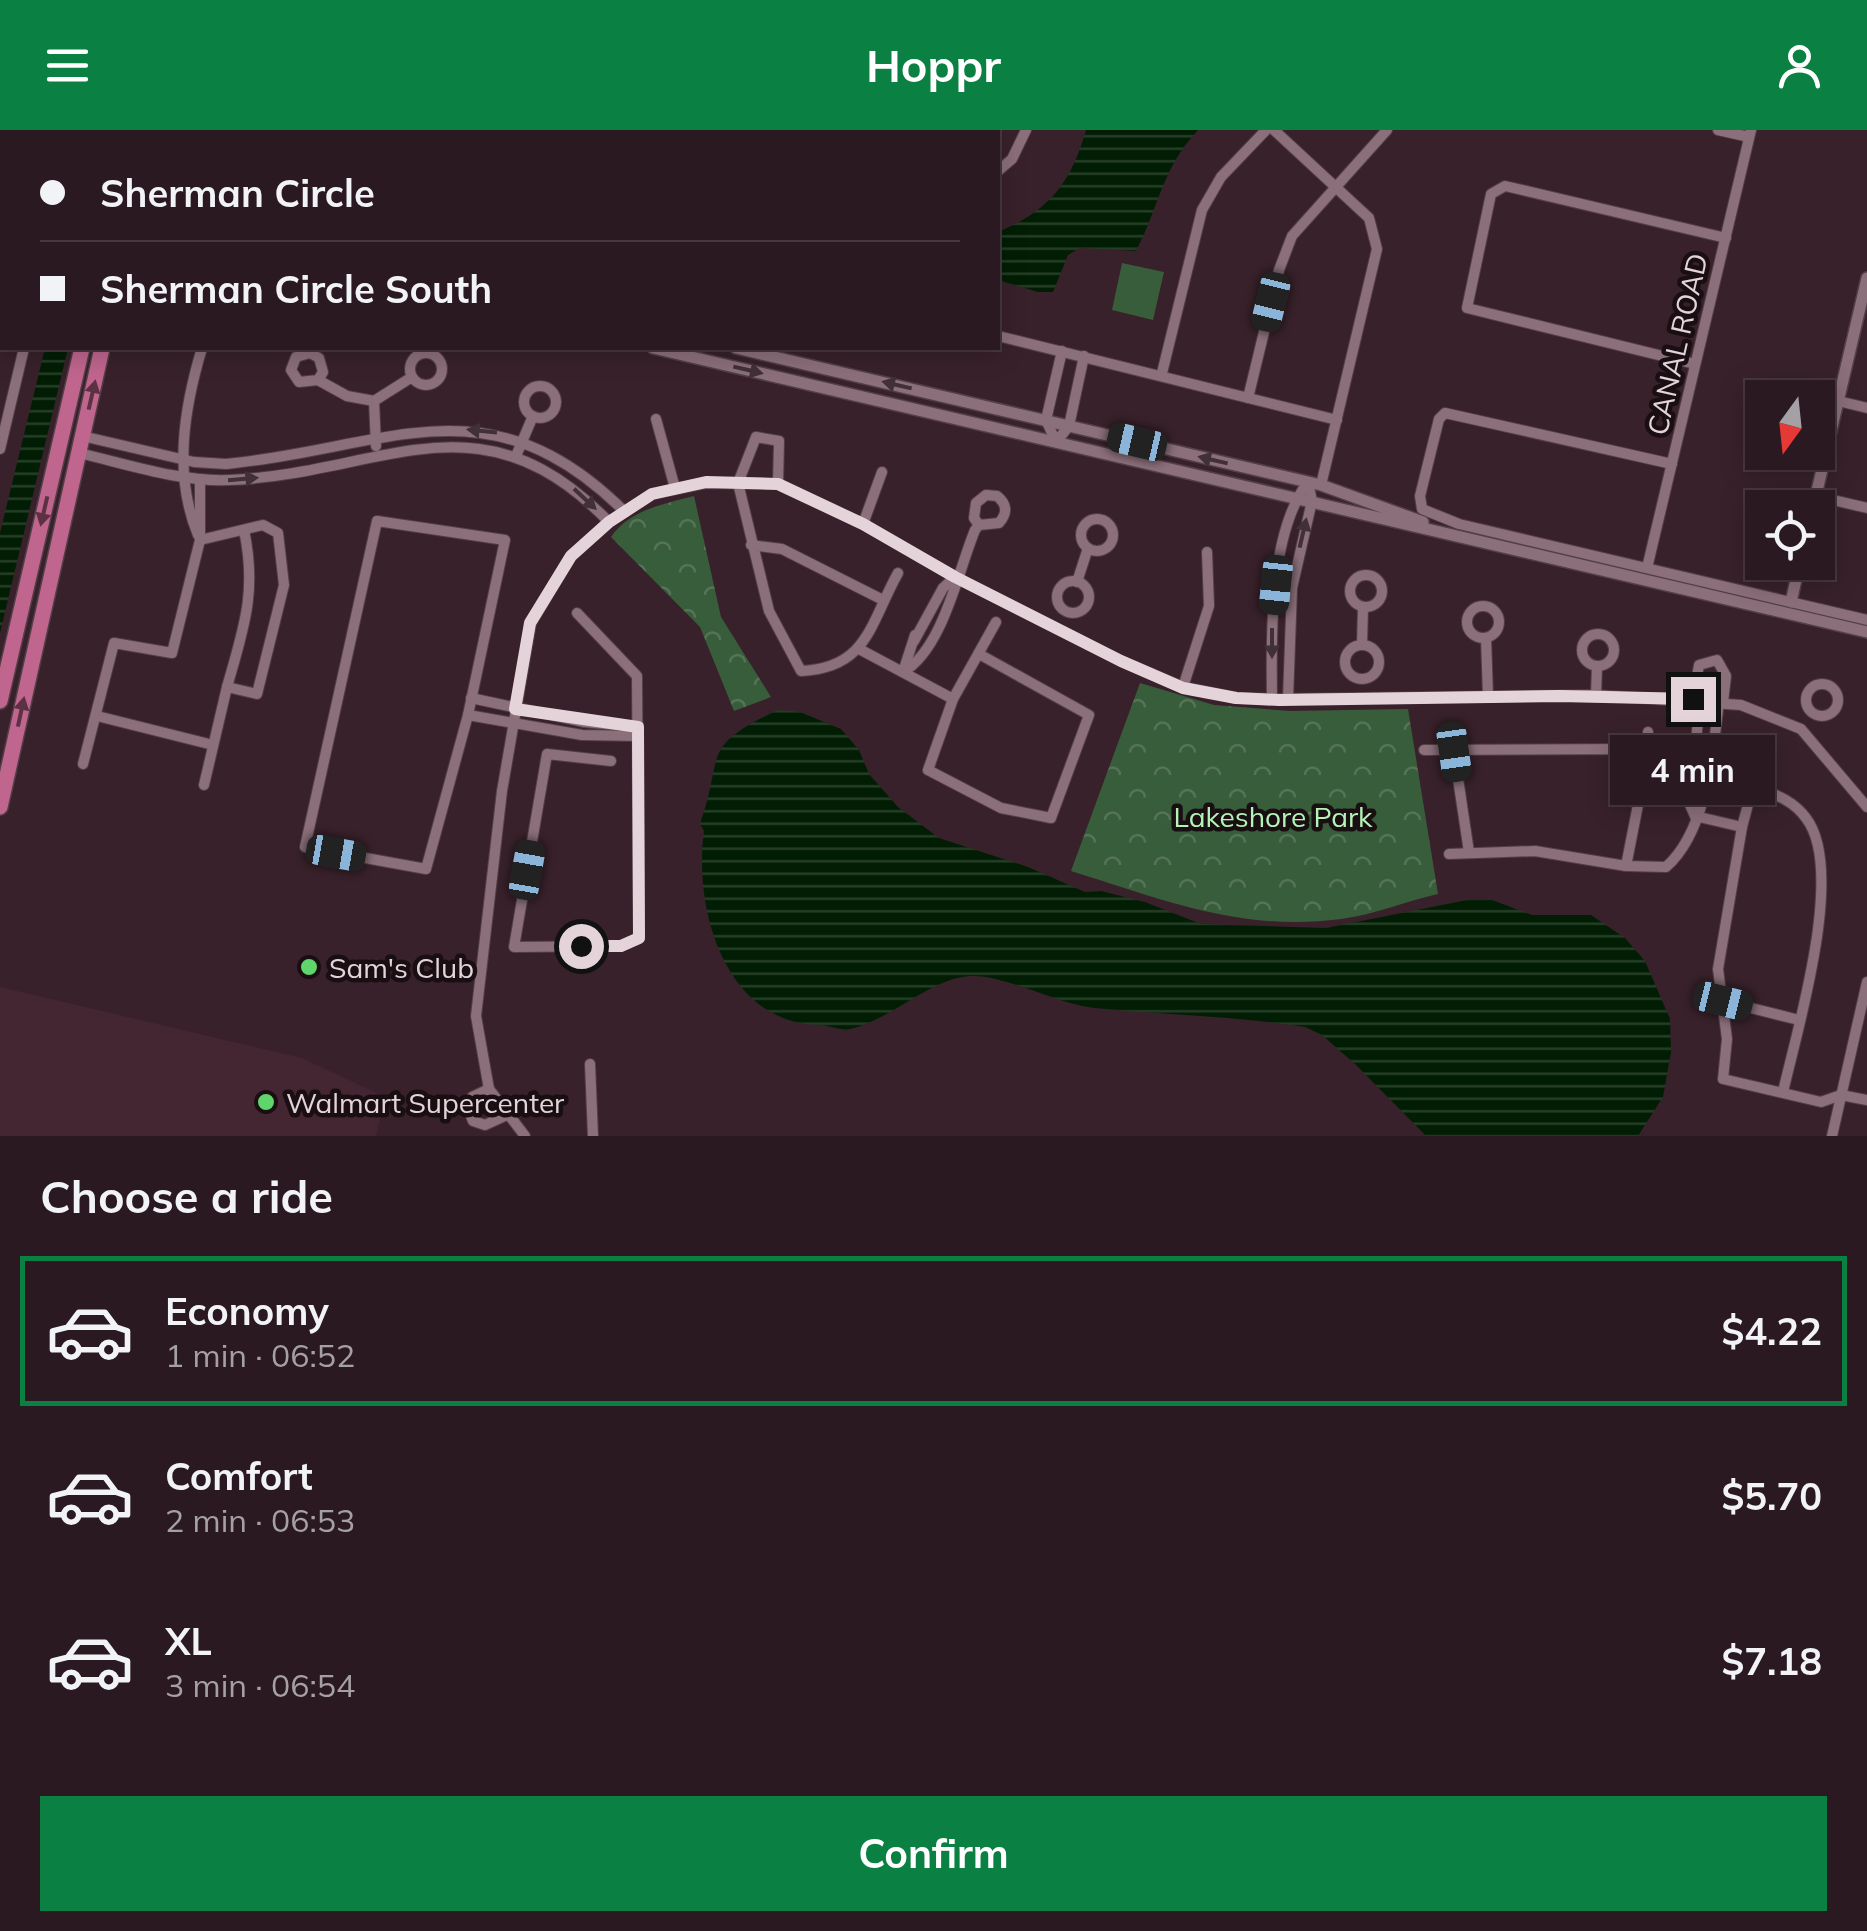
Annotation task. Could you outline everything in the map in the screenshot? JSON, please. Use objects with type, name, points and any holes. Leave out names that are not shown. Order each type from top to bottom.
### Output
[{"type":"main road","points":[[0,701],[82,350]]},
{"type":"main road","points":[[0,807],[102,350]]},
{"type":"street","points":[[1162,373],[1202,210],[1222,176],[1266,130]]},
{"type":"street","points":[[1274,130],[1369,218],[1377,248],[1337,420],[1315,483],[1292,588],[1288,699]]},
{"type":"street","points":[[1248,398],[1284,254],[1302,222],[1387,130]]},
{"type":"street","points":[[1718,130],[1750,134]]},
{"type":"street","points":[[1000,169],[1012,159],[1026,131]]},
{"type":"street","name":"CANAL ROAD","points":[[1648,568],[1750,134]]},
{"type":"street","points":[[1695,364],[1467,308],[1491,194],[1497,188],[1726,238]]},
{"type":"street","points":[[1818,490],[1867,278]]},
{"type":"street","points":[[1000,336],[1162,373],[1337,420]]},
{"type":"street","points":[[1,442],[24,350]]},
{"type":"street","points":[[200,540],[186,506],[181,459],[202,350]]},
{"type":"street","points":[[675,350],[1867,632]]},
{"type":"street","points":[[745,350],[1315,483],[1450,533]]},
{"type":"street","points":[[1056,442],[1046,420],[1062,351]]},
{"type":"street","points":[[1056,442],[1069,426],[1084,356]]},
{"type":"street","points":[[318,380],[347,396],[374,401],[412,377]]},
{"type":"street","points":[[374,401],[377,456]]},
{"type":"street","points":[[1838,401],[1867,408]]},
{"type":"street","points":[[1672,464],[1445,413],[1440,419],[1420,496],[1422,508],[1459,524],[1867,620]]},
{"type":"street","points":[[516,456],[533,416]]},
{"type":"street","points":[[656,419],[675,488]]},
{"type":"street","points":[[80,444],[226,464],[455,429],[503,434],[581,472],[625,512]]},
{"type":"street","points":[[778,484],[779,441],[756,437],[738,483],[769,611],[800,670],[825,670],[861,650],[898,573]]},
{"type":"street","points":[[80,444],[182,477],[200,479],[257,478],[445,445],[483,447],[516,456],[560,477],[609,522]]},
{"type":"street","points":[[863,524],[882,472]]},
{"type":"street","points":[[84,764],[114,643],[172,653],[200,540],[200,479]]},
{"type":"street","points":[[1272,699],[1276,585],[1296,498],[1315,483]]},
{"type":"street","points":[[526,1136],[489,1089],[476,1016],[512,723],[530,623],[571,556],[609,522],[652,494],[675,488],[778,484],[863,524],[955,577],[1183,688],[1272,699],[1596,696],[1721,702],[1801,729],[1866,800]]},
{"type":"street","points":[[1835,504],[1867,508]]},
{"type":"street","points":[[377,521],[505,540],[468,715],[426,870],[305,847],[377,521]]},
{"type":"street","points":[[200,540],[263,525],[278,533],[284,586],[256,694],[227,687]]},
{"type":"street","points":[[903,672],[917,664],[954,596],[955,577],[979,525]]},
{"type":"street","points":[[204,785],[252,599],[252,567],[244,530]]},
{"type":"street","points":[[751,545],[782,549],[883,600]]},
{"type":"street","points":[[1077,582],[1088,548]]},
{"type":"street","points":[[1183,688],[1209,606],[1207,552]]},
{"type":"street","points":[[903,672],[914,641],[943,588],[955,577]]},
{"type":"street","points":[[1790,602],[1796,580]]},
{"type":"street","points":[[1058,628],[1066,611],[1058,592],[1064,584],[1077,582],[1087,589],[1088,604],[1080,612],[1066,611]]},
{"type":"street","points":[[1362,645],[1363,607]]},
{"type":"street","points":[[577,613],[637,676],[639,938],[621,946],[514,947],[547,754],[611,761]]},
{"type":"street","points":[[979,654],[1090,715],[1050,818],[1001,808],[928,770],[952,699],[996,622]]},
{"type":"street","points":[[924,623],[935,630]]},
{"type":"street","points":[[1486,638],[1488,696]]},
{"type":"street","points":[[1362,645],[1372,648],[1379,662],[1372,676],[1362,678],[1348,670],[1346,659],[1352,649],[1362,645]]},
{"type":"street","points":[[861,650],[952,699]]},
{"type":"street","points":[[1449,854],[1536,850],[1626,866],[1666,866],[1674,859],[1702,807],[1726,676],[1717,660],[1700,666],[1690,805],[1695,816]]},
{"type":"street","points":[[1596,666],[1596,696]]},
{"type":"street","points":[[1362,678],[1362,698]]},
{"type":"street","points":[[471,698],[638,732]]},
{"type":"street","points":[[1801,729],[1813,712]]},
{"type":"street","points":[[468,715],[600,736]]},
{"type":"street","points":[[97,716],[213,746]]},
{"type":"street","points":[[565,732],[567,719]]},
{"type":"street","points":[[538,728],[548,736],[582,742],[638,732]]},
{"type":"street","points":[[1626,866],[1648,754],[1648,732]]},
{"type":"street","points":[[1764,745],[1742,826],[1718,970],[1728,1039],[1723,1078],[1821,1102],[1841,1095],[1867,1100]]},
{"type":"street","points":[[1424,750],[1634,749],[1648,754]]},
{"type":"street","points":[[1454,752],[1469,852]]},
{"type":"street","points":[[1754,786],[1784,797],[1808,819],[1822,858],[1818,935],[1783,1092]]},
{"type":"street","points":[[1695,816],[1742,826]]},
{"type":"street","points":[[1832,1136],[1867,982]]},
{"type":"street","points":[[1723,1001],[1799,1020]]},
{"type":"street","points":[[590,1064],[593,1136]]},
{"type":"street","points":[[489,1089],[472,1096],[468,1109],[473,1122],[485,1125],[510,1114]]},
{"type":"shaded area","points":[[1086,130],[1198,130],[1168,174],[1136,251],[1080,248],[1068,255],[1053,292],[1038,292],[1000,281],[1000,231],[1031,215],[1056,193]]},
{"type":"shaded area","points":[[45,350],[68,350],[0,633],[0,533]]},
{"type":"shaded area","points":[[778,710],[800,712],[841,729],[859,750],[869,774],[898,807],[939,838],[1028,867],[1085,892],[1101,891],[1145,902],[1201,924],[1326,928],[1467,900],[1492,900],[1532,915],[1591,915],[1625,938],[1645,961],[1670,1019],[1671,1052],[1663,1097],[1638,1136],[1426,1136],[1356,1065],[1322,1035],[1305,1027],[1081,1006],[984,977],[956,978],[850,1029],[788,1020],[761,1006],[739,984],[723,958],[704,895],[704,831],[700,824],[718,755],[725,744]]},
{"type":"shaded area","points":[[0,987],[302,1058],[385,1097],[376,1136],[0,1136]]},
{"type":"green space","points":[[1122,263],[1164,272],[1153,320],[1112,310]]},
{"type":"green space","points":[[694,496],[721,617],[771,697],[734,711],[700,627],[611,537],[637,514]]},
{"type":"green space","name":"Lakeshore Park","points":[[1140,683],[1214,705],[1290,711],[1408,709],[1438,894],[1341,919],[1269,921],[1203,911],[1071,871]]},
{"type":"place","name":"Sam's Club","points":[[309,967]]},
{"type":"place","name":"Walmart Supercenter","points":[[266,1102]]},
{"type":"route","points":[[581,946],[621,946],[639,938],[638,727],[608,726],[515,709],[530,623],[571,556],[609,522],[652,494],[675,488],[706,482],[778,484],[863,524],[955,577],[1121,661],[1183,688],[1236,698],[1279,700],[1560,696],[1693,699]]}]
